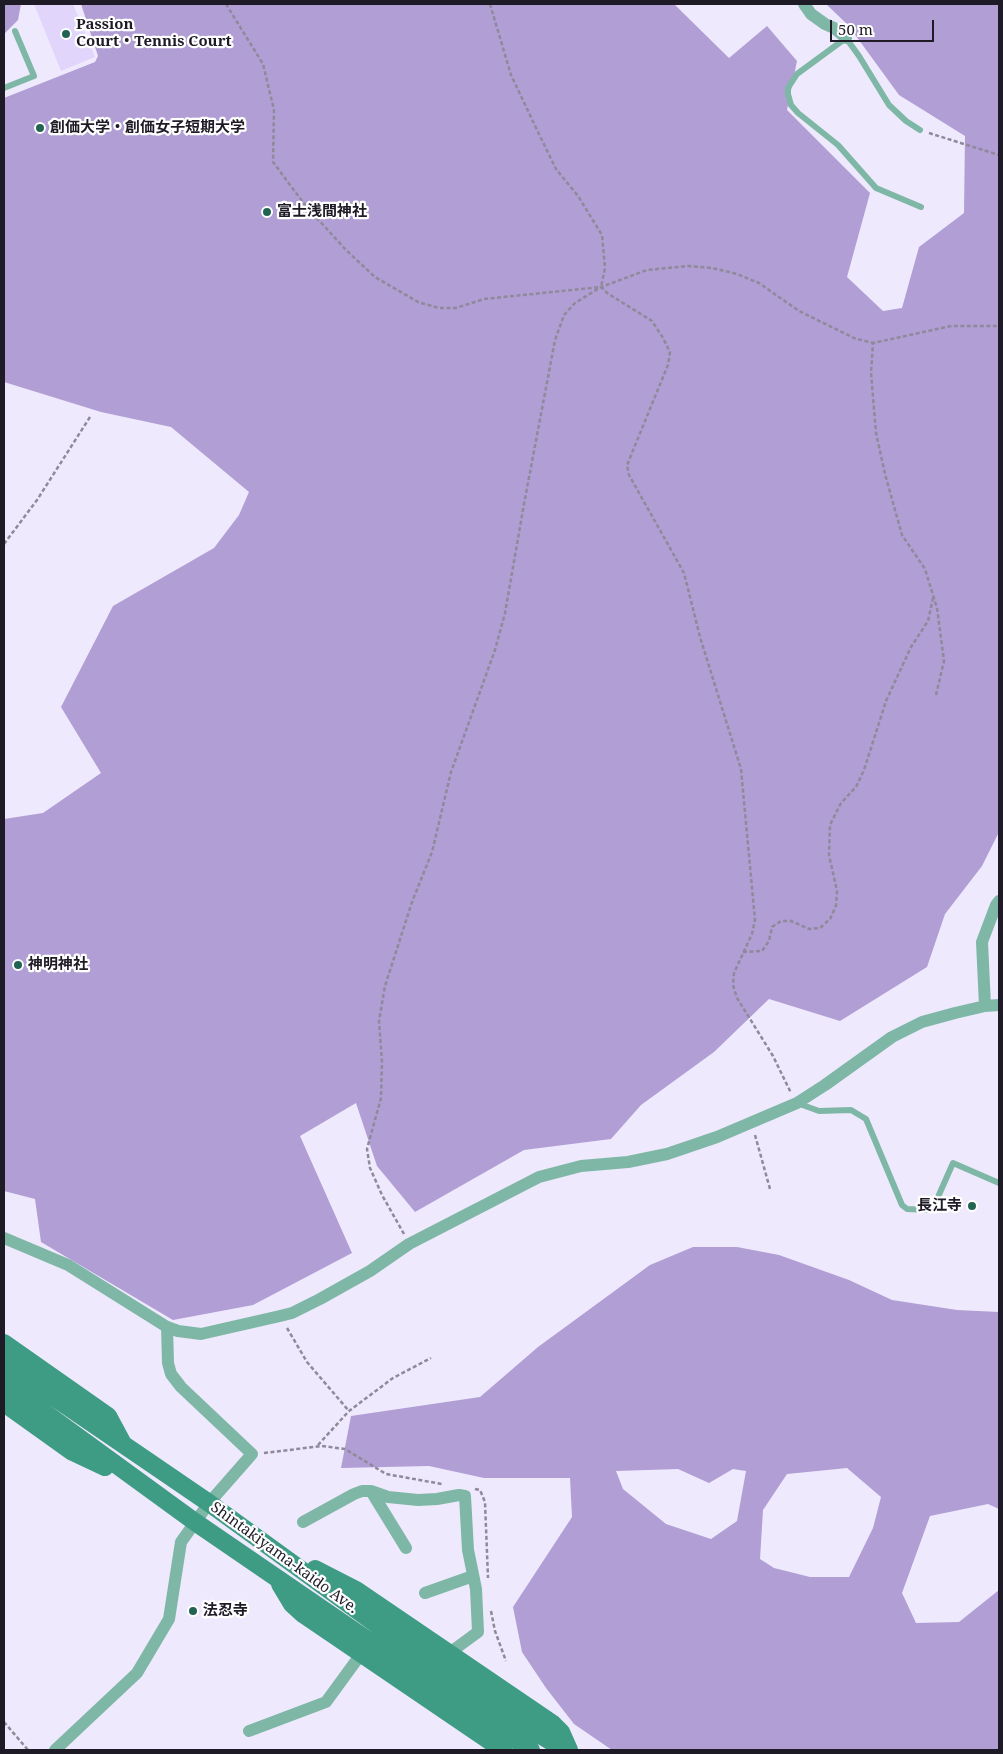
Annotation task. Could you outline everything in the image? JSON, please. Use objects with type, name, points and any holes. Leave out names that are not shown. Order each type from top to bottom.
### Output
[{"type":"main road","points":[[4,1343],[108,1416],[123,1444]]},
{"type":"main road","name":"Shintakiyama-kaido Ave.","points":[[4,1363],[272,1548],[405,1645],[519,1722],[567,1750]]},
{"type":"main road","name":"Shintakiyama-kaido Ave.","points":[[4,1383],[195,1522],[531,1750]]},
{"type":"main road","points":[[4,1403],[71,1450],[146,1487]]},
{"type":"main road","points":[[272,1548],[356,1590],[553,1724],[561,1732],[567,1750]]},
{"type":"main road","points":[[276,1578],[297,1609],[502,1750]]},
{"type":"street","points":[[804,4],[811,14],[846,38]]},
{"type":"street","points":[[985,1006],[982,942],[999,901]]},
{"type":"street","points":[[4,1238],[68,1266],[167,1327],[178,1331],[201,1334],[280,1316],[292,1313],[320,1299],[370,1271],[409,1244],[539,1177],[581,1166],[628,1162],[667,1154],[716,1137],[797,1103],[892,1037],[922,1022],[985,1006],[999,1005]]},
{"type":"street","points":[[55,1750],[137,1673],[169,1619],[180,1546],[208,1503],[252,1454],[181,1387],[171,1374],[168,1363],[167,1327]]},
{"type":"street","points":[[303,1522],[362,1491],[418,1500],[436,1500],[460,1495],[465,1496],[468,1550],[476,1589],[478,1632],[448,1654]]},
{"type":"street","points":[[371,1491],[406,1548]]},
{"type":"street","points":[[425,1593],[473,1576]]},
{"type":"street","points":[[249,1731],[326,1702],[361,1654]]},
{"type":"lane","points":[[4,88],[34,76],[15,31]]},
{"type":"lane","points":[[920,130],[906,121],[889,105],[846,38],[797,74],[788,88],[791,105],[798,113],[838,144],[876,188],[921,207]]},
{"type":"lane","points":[[797,1103],[819,1111],[851,1110],[866,1119],[902,1205],[907,1209],[929,1210],[934,1206],[952,1163],[999,1183]]},
{"type":"path","points":[[226,4],[263,64],[274,110],[274,162],[305,205],[346,250],[375,277],[418,302],[439,308],[456,308],[484,299],[601,287],[652,321],[664,338],[670,352],[668,365],[627,465],[629,475],[684,573],[700,637],[741,769],[755,920],[752,934],[734,972],[733,985],[737,998],[773,1056],[797,1103]]},
{"type":"path","points":[[490,4],[511,75],[538,132],[556,169],[578,196],[602,235],[605,268],[601,287]]},
{"type":"path","points":[[920,130],[999,155]]},
{"type":"path","points":[[409,1244],[382,1195],[370,1168],[367,1149],[381,1098],[382,1062],[379,1021],[384,986],[412,902],[432,852],[451,772],[495,650],[505,613],[525,494],[555,340],[564,315],[575,303],[601,287],[647,270],[688,266],[712,268],[736,274],[759,284],[799,311],[854,338],[874,343],[951,326],[999,326]]},
{"type":"path","points":[[874,343],[871,373],[873,398],[876,433],[885,474],[902,535],[925,569],[937,608],[944,661],[936,695]]},
{"type":"path","points":[[4,544],[37,500],[90,417]]},
{"type":"path","points":[[743,952],[762,951],[769,941],[772,927],[781,921],[791,921],[809,930],[820,928],[830,919],[836,906],[837,891],[829,855],[830,825],[842,803],[856,786],[864,770],[886,701],[911,648],[928,621],[933,596]]},
{"type":"path","points":[[752,1122],[770,1189]]},
{"type":"path","points":[[280,1316],[307,1362],[349,1411]]},
{"type":"path","points":[[317,1446],[349,1411],[392,1378],[431,1358]]},
{"type":"path","points":[[4,1722],[28,1750]]},
{"type":"shaded area","points":[[4,4],[21,4],[18,20],[4,34]]},
{"type":"shaded area","name":"Passion Court・Tennis Court","points":[[34,4],[73,4],[95,57],[61,71]]},
{"type":"shaded area","points":[[81,4],[674,4],[729,58],[767,26],[797,61],[787,110],[870,193],[847,277],[883,311],[902,308],[919,247],[964,213],[965,136],[899,95],[848,25],[826,4],[999,4],[999,832],[982,866],[945,914],[927,967],[840,1021],[769,999],[714,1052],[641,1105],[611,1139],[524,1150],[415,1212],[377,1166],[356,1103],[300,1136],[352,1253],[253,1305],[173,1320],[41,1242],[35,1199],[4,1191],[4,819],[43,813],[101,773],[61,707],[113,606],[214,548],[239,515],[249,492],[171,427],[101,412],[4,382],[4,98],[95,62],[98,56]]},
{"type":"shaded area","points":[[693,1247],[737,1247],[779,1255],[849,1280],[892,1300],[957,1310],[999,1312],[999,1509],[988,1504],[930,1516],[902,1593],[916,1623],[959,1622],[999,1590],[999,1750],[612,1750],[574,1724],[546,1688],[522,1652],[513,1607],[572,1517],[570,1478],[484,1478],[429,1466],[341,1468],[351,1416],[480,1397],[538,1347],[650,1265]],"holes":[[[847,1468],[881,1497],[873,1528],[849,1577],[810,1577],[774,1568],[760,1559],[763,1510],[787,1474]],[[678,1469],[709,1483],[733,1469],[746,1471],[737,1521],[711,1539],[666,1524],[623,1489],[616,1471]]]},
{"type":"place","name":"Passion Court・Tennis Court","points":[[66,34]]},
{"type":"place","name":"創価大学・創価女子短期大学","points":[[40,128]]},
{"type":"place","name":"富士浅間神社","points":[[267,212]]},
{"type":"place","name":"神明神社","points":[[18,965]]},
{"type":"place","name":"長江寺","points":[[972,1206]]},
{"type":"place","name":"法忍寺","points":[[193,1611]]}]
